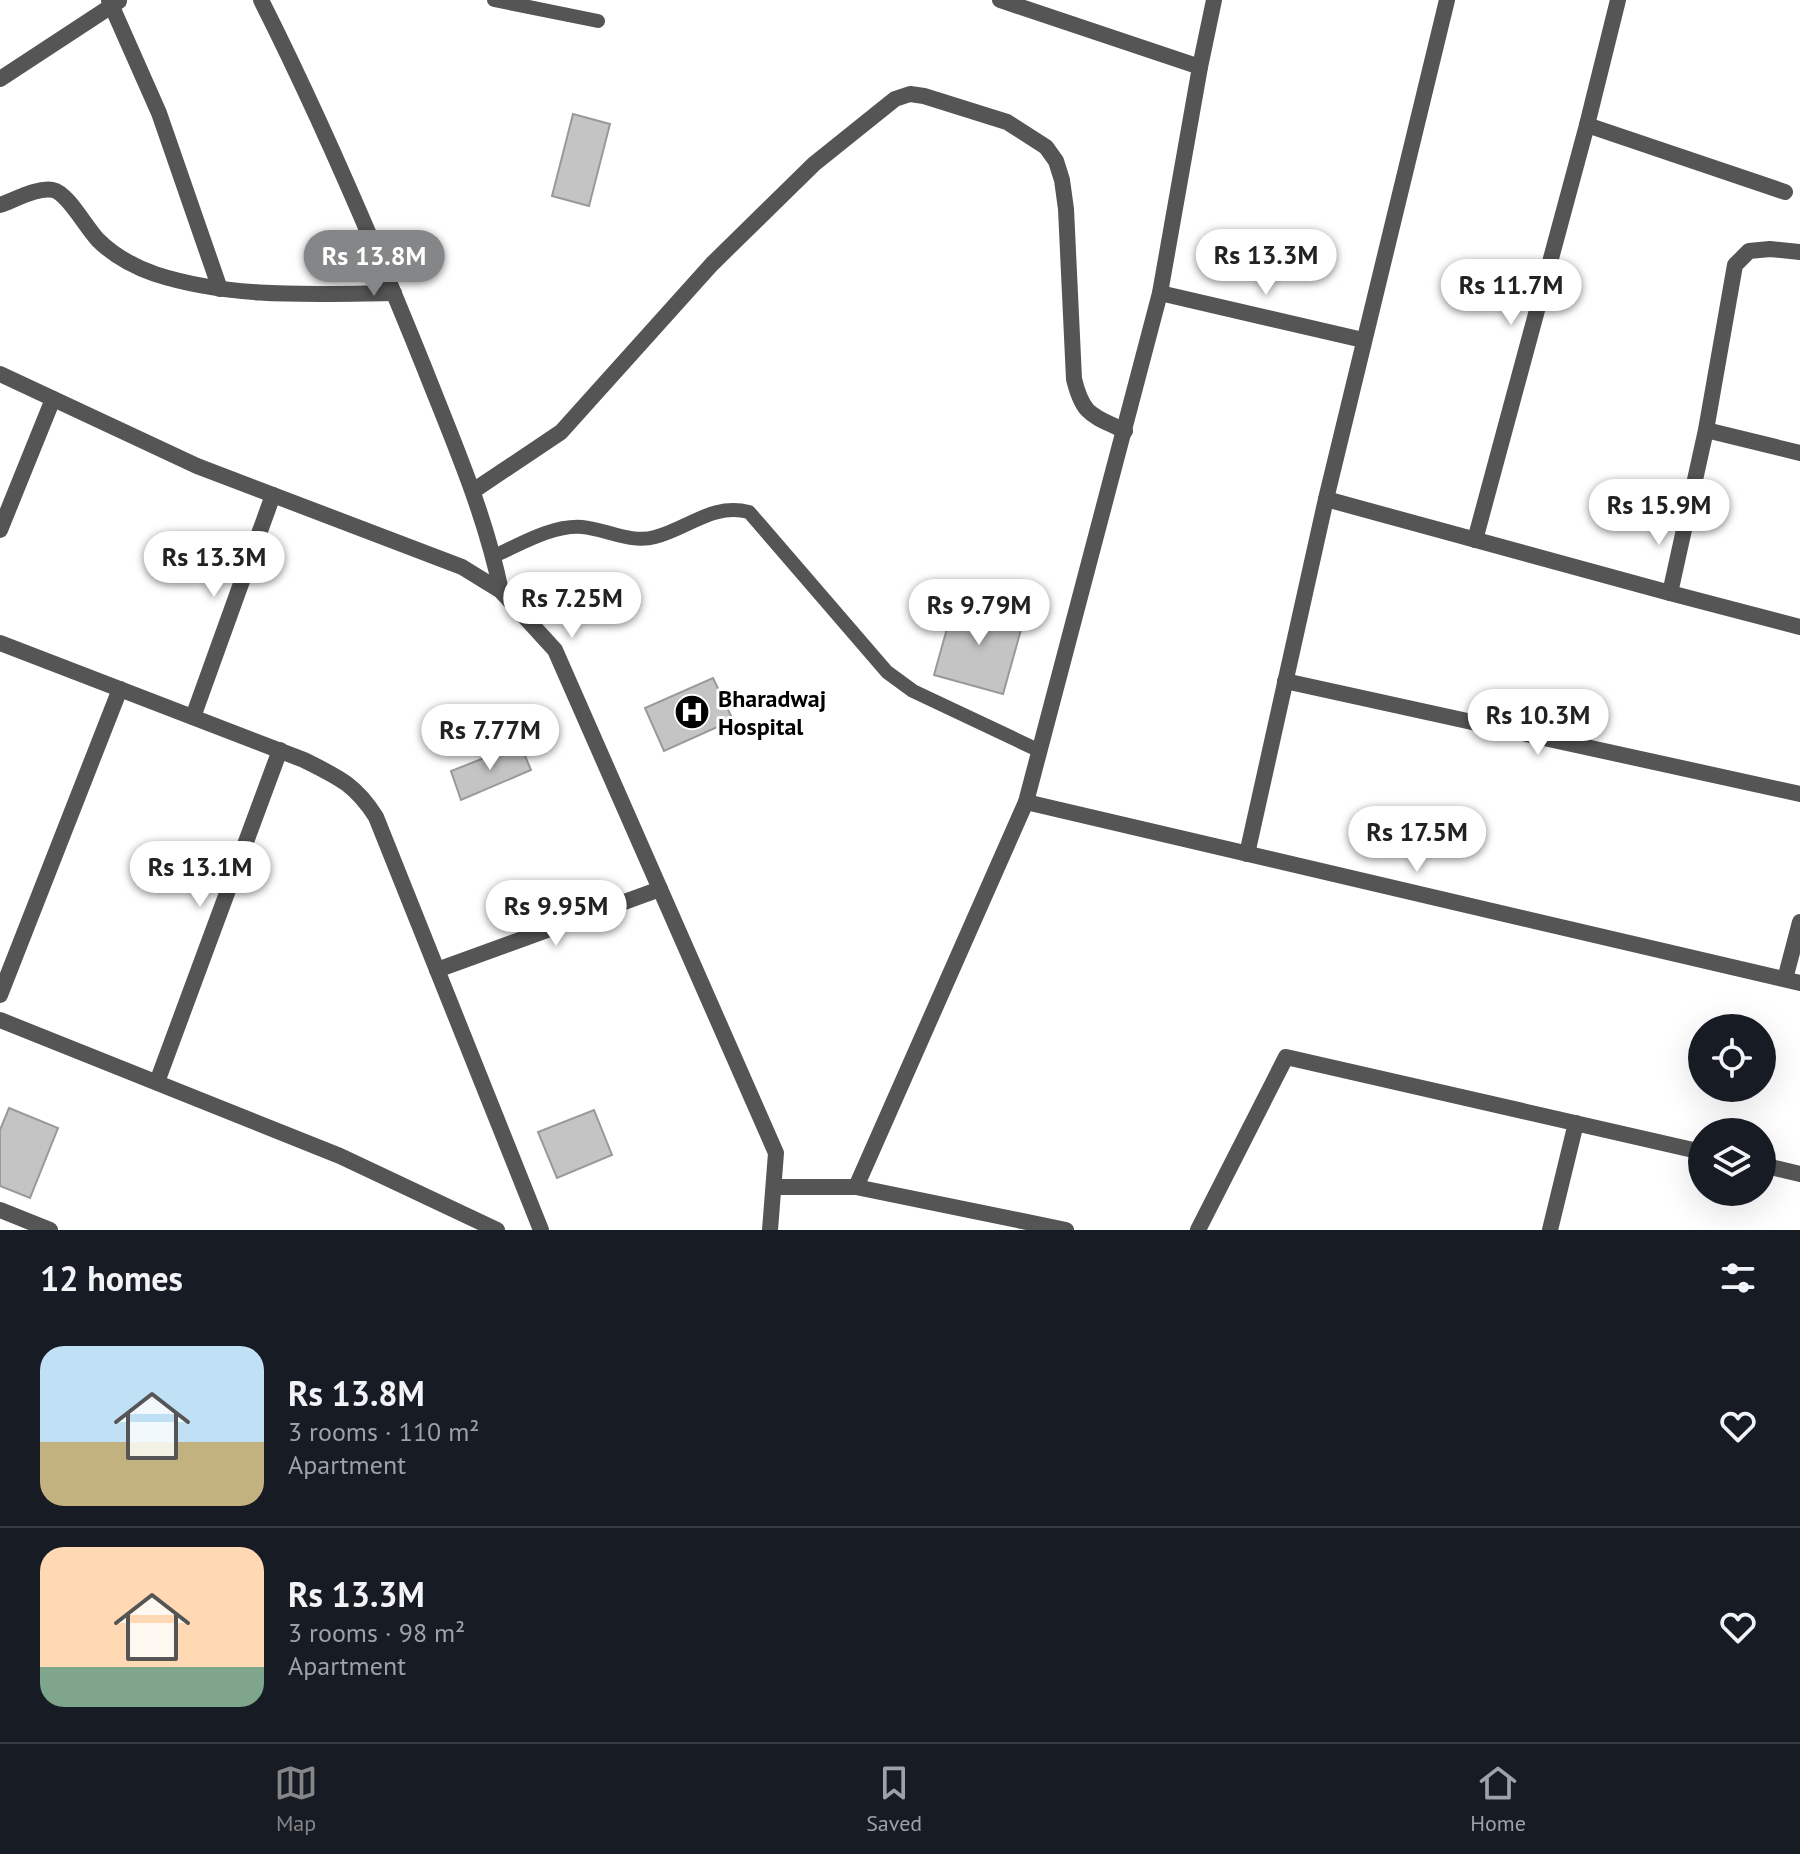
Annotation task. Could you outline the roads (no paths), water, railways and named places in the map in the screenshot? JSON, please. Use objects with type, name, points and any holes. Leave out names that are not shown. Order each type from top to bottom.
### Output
[{"type":"street","points":[[261,0],[307,92],[394,293],[473,491],[494,556],[501,591]]},
{"type":"street","points":[[1000,0],[1200,67]]},
{"type":"street","points":[[856,1187],[1026,802],[1160,293],[1214,0]]},
{"type":"street","points":[[1247,854],[1363,340],[1447,0]]},
{"type":"street","points":[[1475,540],[1618,0]]},
{"type":"street","points":[[0,79],[113,2],[159,113],[220,289]]},
{"type":"street","points":[[473,491],[561,432],[712,264],[814,164],[895,99],[910,94],[1007,122],[1046,147],[1056,161],[1066,209],[1074,379],[1080,403],[1091,414],[1125,431]]},
{"type":"street","points":[[1587,125],[1785,192]]},
{"type":"street","points":[[0,205],[42,190],[53,190],[64,195],[99,241],[122,259],[155,274],[220,289],[274,293],[394,293]]},
{"type":"street","points":[[1670,593],[1706,430],[1735,265],[1749,251],[1770,249],[1800,252]]},
{"type":"street","points":[[1160,293],[1363,340]]},
{"type":"street","points":[[0,374],[197,466],[462,567],[501,591],[555,650],[776,1153],[770,1230]]},
{"type":"street","points":[[0,530],[53,399]]},
{"type":"street","points":[[1706,430],[1800,453]]},
{"type":"street","points":[[193,717],[273,495]]},
{"type":"street","points":[[1326,499],[1800,627]]},
{"type":"street","points":[[0,643],[280,750],[335,775],[362,794],[376,817],[541,1230]]},
{"type":"street","points":[[1285,681],[1800,794]]},
{"type":"street","points":[[0,995],[120,689]]},
{"type":"street","points":[[157,1082],[280,750]]},
{"type":"street","points":[[1026,802],[1792,981],[1800,922]]},
{"type":"street","points":[[437,970],[660,889]]},
{"type":"street","points":[[0,1020],[340,1156],[497,1230]]},
{"type":"street","points":[[1198,1230],[1286,1057],[1688,1149]]},
{"type":"street","points":[[1550,1230],[1576,1123]]},
{"type":"street","points":[[1776,1168],[1800,1174]]},
{"type":"street","points":[[774,1187],[856,1187],[1066,1230]]},
{"type":"street","points":[[0,1210],[50,1230]]},
{"type":"lane","points":[[494,0],[598,21]]},
{"type":"lane","points":[[494,556],[567,527],[584,527],[635,538],[655,537],[711,512],[734,508],[749,512],[887,672],[913,691],[1040,751]]},
{"type":"place","name":"Bharadwaj Hospital","points":[[692,712]]}]
